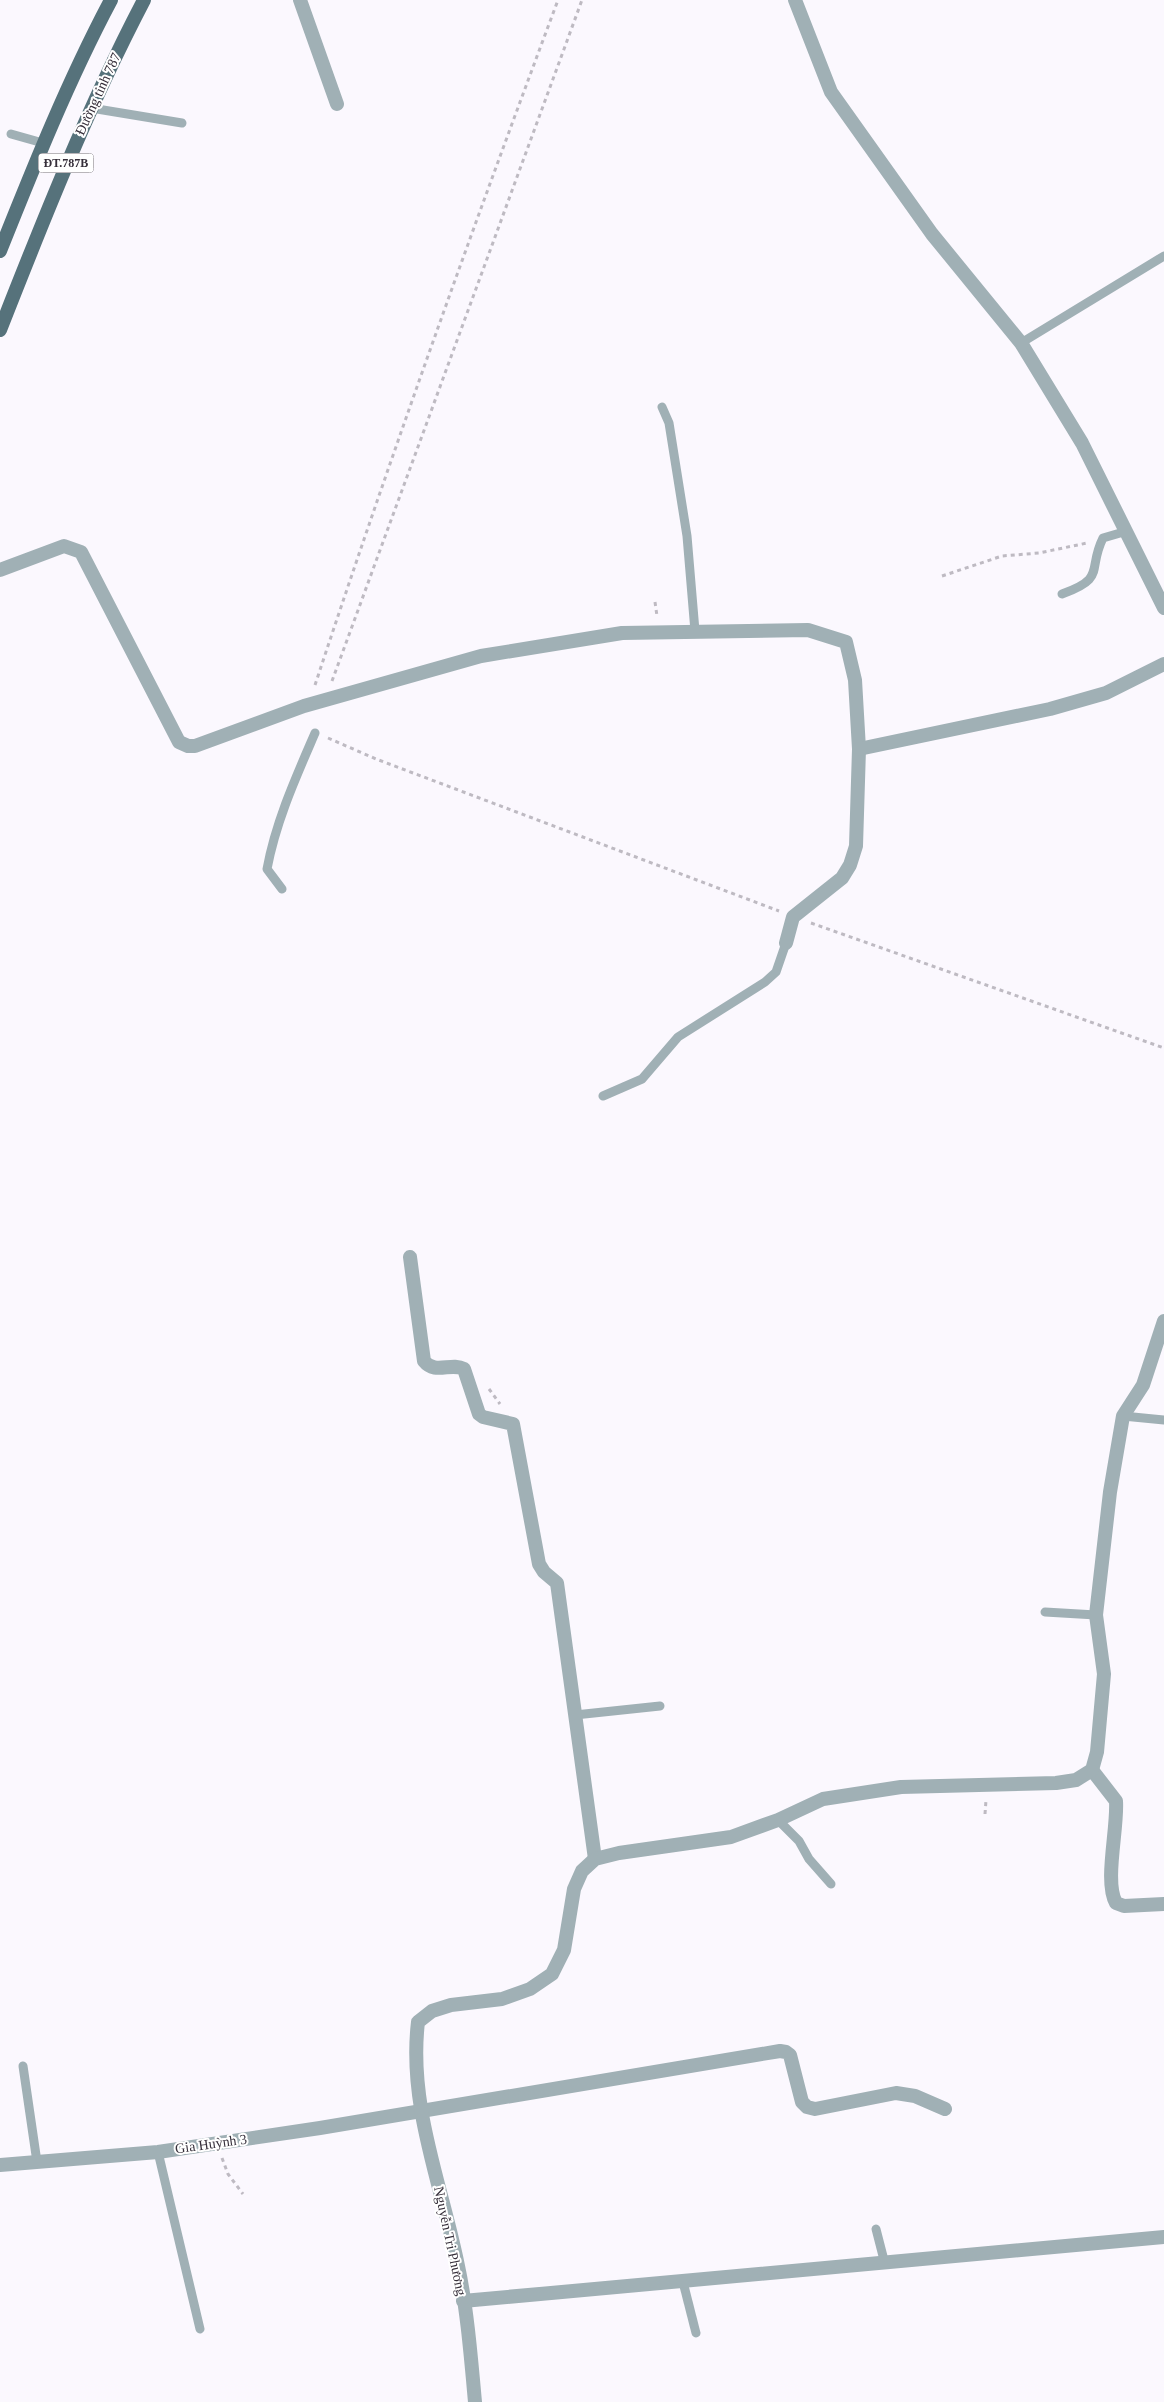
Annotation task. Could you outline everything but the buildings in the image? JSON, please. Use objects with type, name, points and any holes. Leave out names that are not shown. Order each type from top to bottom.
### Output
[{"type":"main road","name":"ĐT.787B","points":[[0,251],[43,143],[86,46],[111,0]]},
{"type":"main road","name":"Đường tỉnh 787","points":[[0,330],[66,163],[113,59],[144,0]]},
{"type":"street","points":[[300,0],[337,104]]},
{"type":"street","points":[[796,0],[831,92],[932,234],[1021,343],[1082,443],[1162,599]]},
{"type":"street","points":[[0,570],[64,546],[81,552],[179,742],[188,746],[195,746],[311,705],[481,656],[622,633],[808,630],[846,642],[855,680],[859,749],[856,846],[850,865],[842,878],[797,912],[789,927],[786,943]]},
{"type":"street","points":[[859,749],[1059,706],[1106,693],[1164,664]]},
{"type":"street","points":[[410,1257],[424,1361],[428,1366],[437,1368],[460,1366],[464,1369],[479,1414],[483,1417],[513,1424],[539,1564],[544,1572],[557,1583],[596,1859],[619,1853],[731,1837],[778,1820],[823,1799],[901,1787],[1056,1783],[1076,1780],[1092,1770],[1097,1752],[1104,1674],[1096,1615],[1110,1492],[1123,1416],[1143,1385],[1164,1321]]},
{"type":"street","points":[[1092,1770],[1116,1801],[1112,1897],[1116,1903],[1124,1906],[1164,1904]]},
{"type":"street","name":"Nguyễn Tri Phương","points":[[474,2402],[458,2267],[420,2111],[416,2038],[418,2022],[432,2011],[450,2005],[502,1999],[530,1989],[552,1974],[564,1950],[574,1889],[582,1871],[596,1859]]},
{"type":"street","name":"Gia Huỳnh 3","points":[[0,2165],[158,2152],[420,2111],[780,2051],[790,2055],[802,2102],[808,2107],[815,2109],[896,2093],[915,2096],[944,2109]]},
{"type":"street","points":[[462,2301],[885,2264],[1164,2237]]},
{"type":"lane","points":[[91,108],[182,123]]},
{"type":"lane","points":[[11,134],[43,143]]},
{"type":"lane","points":[[1021,343],[1164,256]]},
{"type":"lane","points":[[662,407],[669,423],[687,536],[695,631]]},
{"type":"lane","points":[[1062,594],[1082,587],[1090,579],[1096,568],[1098,548],[1103,538],[1127,531]]},
{"type":"lane","points":[[282,889],[267,869],[271,848],[286,799],[315,732]]},
{"type":"lane","points":[[603,1096],[642,1079],[678,1036],[765,982],[776,972],[786,943]]},
{"type":"lane","points":[[1123,1416],[1164,1420]]},
{"type":"lane","points":[[1045,1612],[1096,1615]]},
{"type":"lane","points":[[575,1715],[660,1706]]},
{"type":"lane","points":[[778,1820],[799,1841],[810,1859],[831,1884]]},
{"type":"lane","points":[[23,2066],[36,2162]]},
{"type":"lane","points":[[158,2152],[200,2329]]},
{"type":"lane","points":[[876,2229],[885,2264]]},
{"type":"lane","points":[[683,2282],[696,2333]]},
{"type":"path","points":[[311,705],[314,688],[378,492],[482,202],[558,0]]},
{"type":"path","points":[[942,576],[1002,556],[1038,553],[1103,538]]},
{"type":"path","points":[[221,2142],[223,2164],[243,2194]]}]
